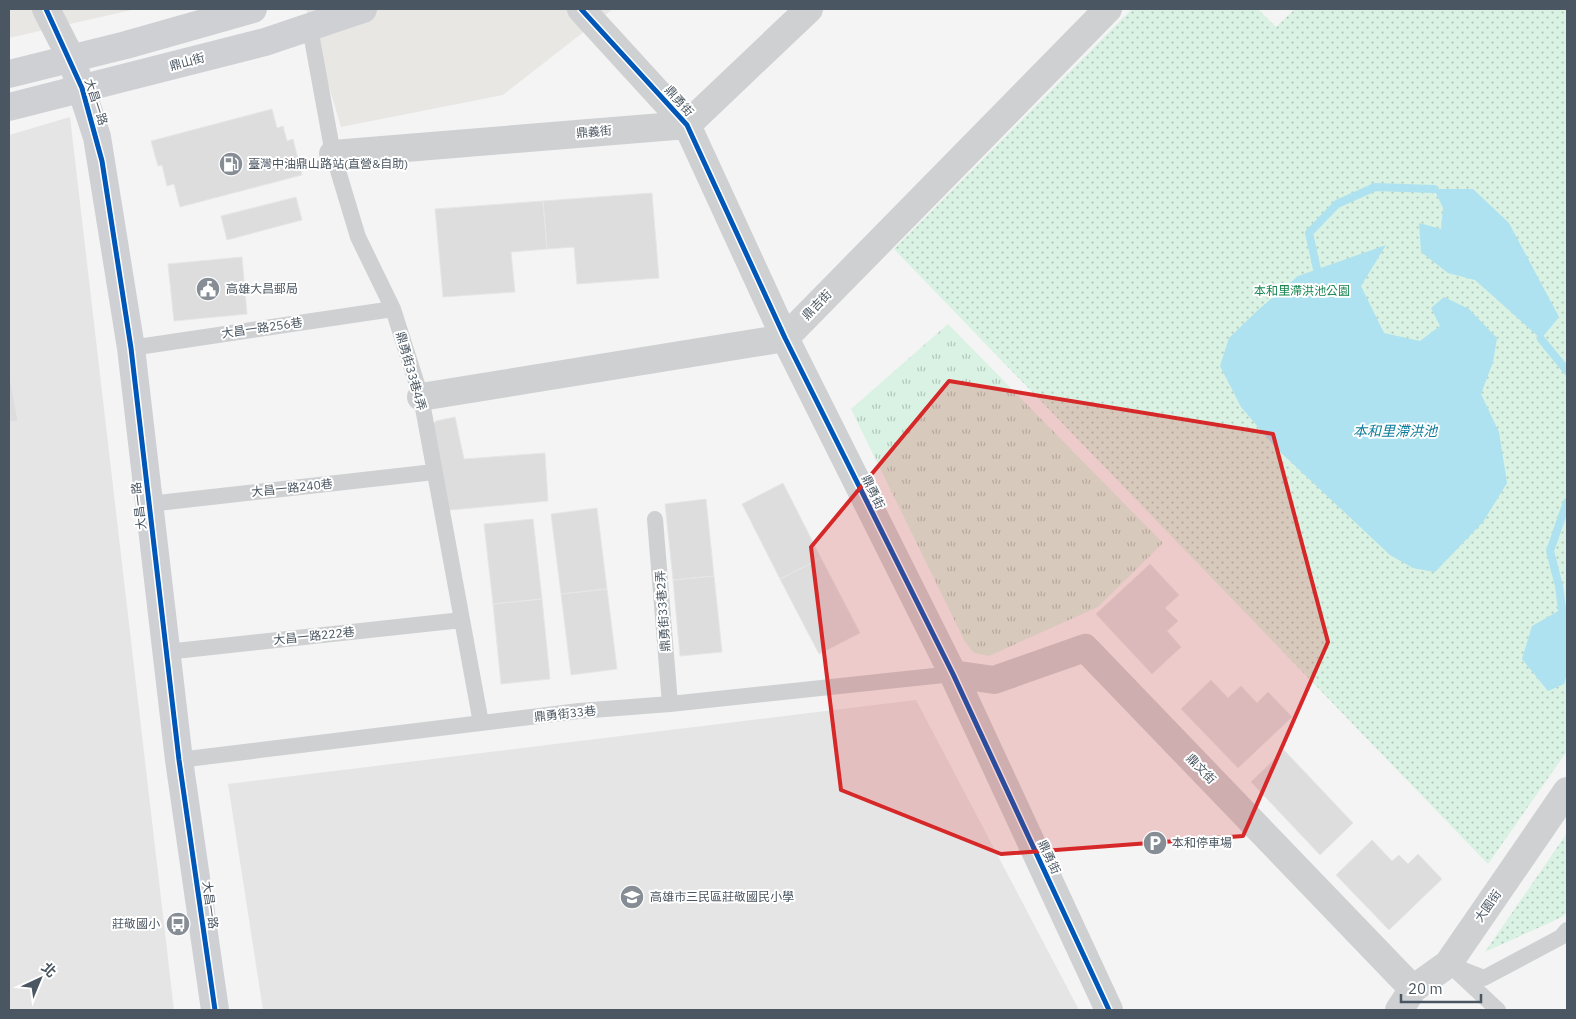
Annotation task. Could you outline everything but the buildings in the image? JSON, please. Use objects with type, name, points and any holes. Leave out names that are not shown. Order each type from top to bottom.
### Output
[{"type":"street","name":"大昌一路","points":[[46,9],[70,58],[82,88],[102,161],[131,348],[179,760],[215,1010]]},
{"type":"street","points":[[9,74],[249,9]]},
{"type":"street","name":"鼎山街","points":[[9,107],[256,44],[310,28],[363,9]]},
{"type":"street","name":"鼎勇街","points":[[581,9],[687,125],[786,338],[953,674],[1109,1010]]},
{"type":"street","points":[[687,125],[809,9]]},
{"type":"street","name":"鼎吉街","points":[[786,338],[1108,9]]},
{"type":"street","name":"鼎義街","points":[[333,154],[687,125]]},
{"type":"street","points":[[421,398],[786,338]]},
{"type":"street","name":"鼎文街","points":[[953,674],[994,680],[1085,648],[1406,1000]]},
{"type":"street","name":"大園街","points":[[1406,1000],[1448,964],[1567,791]]},
{"type":"lane","name":"鼎勇街33巷4弄","points":[[310,28],[333,154],[358,238],[393,309],[421,398],[482,723]]},
{"type":"lane","name":"大昌一路256巷","points":[[131,348],[393,309]]},
{"type":"lane","name":"大昌一路240巷","points":[[149,504],[434,472]]},
{"type":"lane","name":"鼎勇街33巷2弄","points":[[655,518],[670,704]]},
{"type":"lane","name":"大昌一路222巷","points":[[166,652],[462,620]]},
{"type":"lane","name":"鼎勇街33巷","points":[[179,760],[579,711],[670,704],[953,674]]},
{"type":"lane","points":[[1448,964],[1484,978],[1562,937],[1567,930]]},
{"type":"lane","points":[[1448,964],[1482,1005],[1498,1010]]},
{"type":"highlighted area","points":[[949,381],[1090,402],[1273,434],[1328,642],[1243,836],[1001,854],[841,790],[811,547]]},
{"type":"shaded area","points":[[9,9],[136,9],[9,38]]},
{"type":"shaded area","points":[[306,9],[613,9],[503,95],[341,127]]},
{"type":"shaded area","points":[[70,117],[174,1010],[9,1010],[9,135]]},
{"type":"shaded area","name":"高雄市三民區莊敬國民小學","points":[[916,700],[1079,1010],[263,1010],[228,784]]},
{"type":"green space","name":"本和里滯洪池公園","points":[[1132,9],[1258,9],[1276,27],[1295,9],[1567,9],[1567,751],[1488,864],[894,249]]},
{"type":"green space","points":[[948,324],[1163,543],[1098,607],[989,656],[974,653],[965,642],[851,409]]},
{"type":"green space","points":[[1567,833],[1567,912],[1562,917],[1485,952]]},
{"type":"water","points":[[1434,189],[1473,189],[1509,223],[1559,317],[1541,339],[1475,280],[1448,273],[1421,252],[1419,223],[1441,229],[1443,208]]},
{"type":"water","name":"本和里滯洪池","points":[[1386,245],[1361,286],[1384,333],[1420,341],[1440,326],[1431,308],[1444,297],[1469,309],[1497,338],[1493,362],[1481,394],[1499,432],[1507,483],[1483,522],[1435,572],[1413,568],[1390,555],[1276,448],[1241,407],[1220,366],[1229,338],[1298,276]]},
{"type":"water","points":[[1567,606],[1567,674],[1564,684],[1548,691],[1522,659],[1532,626]]},
{"type":"waterway","points":[[1317,269],[1309,233],[1337,204],[1375,187],[1434,189]]},
{"type":"waterway","points":[[1541,339],[1567,371]]},
{"type":"waterway","points":[[1562,609],[1559,586],[1550,551],[1567,502]]},
{"type":"cycle path","points":[[46,9],[82,88],[102,161],[131,348],[179,760],[215,1010]]},
{"type":"cycle path","points":[[581,9],[687,125],[785,338],[953,674],[1109,1010]]},
{"type":"place","name":"臺灣中油鼎山路站(直營&自助)","points":[[231,164]]},
{"type":"place","name":"高雄大昌郵局","points":[[208,289]]},
{"type":"place","name":"本和停車場","points":[[1155,843]]},
{"type":"place","name":"高雄市三民區莊敬國民小學","points":[[632,897]]},
{"type":"place","name":"莊敬國小","points":[[178,924]]}]
